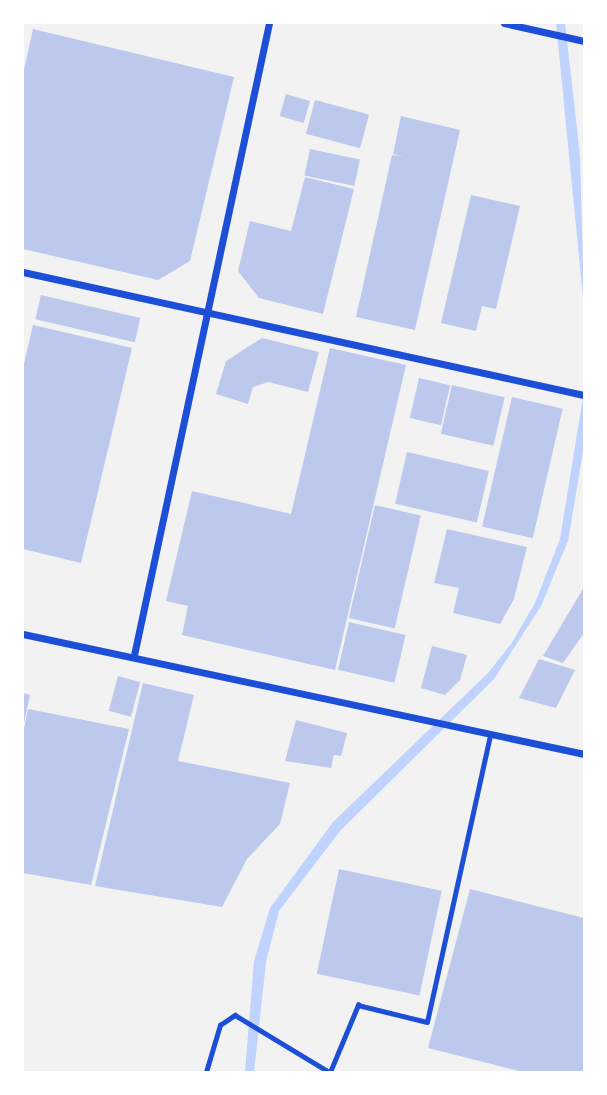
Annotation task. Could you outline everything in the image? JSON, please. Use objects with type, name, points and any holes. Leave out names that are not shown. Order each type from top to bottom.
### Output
[{"type":"street","points":[[134,655],[205,309],[269,23]]},
{"type":"street","points":[[504,23],[584,41]]},
{"type":"street","points":[[23,272],[205,309],[584,395]]},
{"type":"street","points":[[23,634],[134,655],[450,727],[584,754]]},
{"type":"lane","points":[[206,1072],[220,1025],[226,1018],[243,1016],[329,1072],[358,1005],[427,1021],[490,735]]},
{"type":"water","points":[[556,23],[565,23],[580,155],[584,307]]},
{"type":"water","points":[[584,391],[584,446],[568,541],[541,606],[494,679],[340,831],[279,911],[266,962],[254,1072],[245,1072],[254,961],[270,908],[333,822],[488,673],[511,644],[535,603],[560,539]]},
{"type":"building","points":[[33,29],[234,77],[190,261],[158,280],[23,249],[23,74]]},
{"type":"building","points":[[286,94],[310,101],[304,123],[280,116]]},
{"type":"building","points":[[315,100],[369,114],[360,148],[306,134]]},
{"type":"building","points":[[401,116],[460,130],[415,330],[356,317],[392,155],[403,156],[393,154]]},
{"type":"building","points":[[310,149],[360,160],[354,186],[304,175]]},
{"type":"building","points":[[305,177],[354,189],[323,314],[259,298],[238,271],[250,221],[291,231]]},
{"type":"building","points":[[471,195],[520,206],[496,309],[482,306],[476,331],[441,323]]},
{"type":"building","points":[[41,295],[140,318],[135,342],[35,319]]},
{"type":"building","points":[[33,325],[132,348],[81,563],[23,549],[23,368]]},
{"type":"building","points":[[262,338],[319,352],[308,392],[268,382],[253,387],[248,404],[216,394],[226,361]]},
{"type":"building","points":[[330,348],[406,365],[335,670],[182,635],[188,606],[166,601],[192,491],[291,514]]},
{"type":"building","points":[[419,378],[450,385],[441,425],[410,418]]},
{"type":"building","points":[[452,385],[505,397],[493,446],[441,434]]},
{"type":"building","points":[[512,397],[563,409],[533,538],[482,527]]},
{"type":"building","points":[[407,452],[489,471],[477,523],[395,504]]},
{"type":"building","points":[[375,505],[421,516],[395,629],[349,618]]},
{"type":"building","points":[[447,529],[527,547],[514,599],[500,624],[453,613],[459,588],[434,583]]},
{"type":"building","points":[[584,587],[584,633],[563,663],[543,656]]},
{"type":"building","points":[[349,622],[406,635],[394,683],[338,670]]},
{"type":"building","points":[[432,646],[467,655],[460,680],[445,695],[421,688]]},
{"type":"building","points":[[539,659],[575,670],[556,708],[519,698]]},
{"type":"building","points":[[118,676],[140,682],[131,717],[109,711]]},
{"type":"building","points":[[143,683],[194,695],[178,761],[290,783],[280,824],[247,859],[222,907],[95,886]]},
{"type":"building","points":[[23,693],[30,695],[24,723],[23,723]]},
{"type":"building","points":[[28,709],[129,729],[91,885],[23,873],[23,734]]},
{"type":"building","points":[[296,720],[347,733],[341,756],[334,755],[331,768],[285,761]]},
{"type":"building","points":[[339,869],[442,891],[419,995],[317,974]]},
{"type":"building","points":[[470,889],[584,918],[584,1072],[523,1072],[428,1048]]}]
